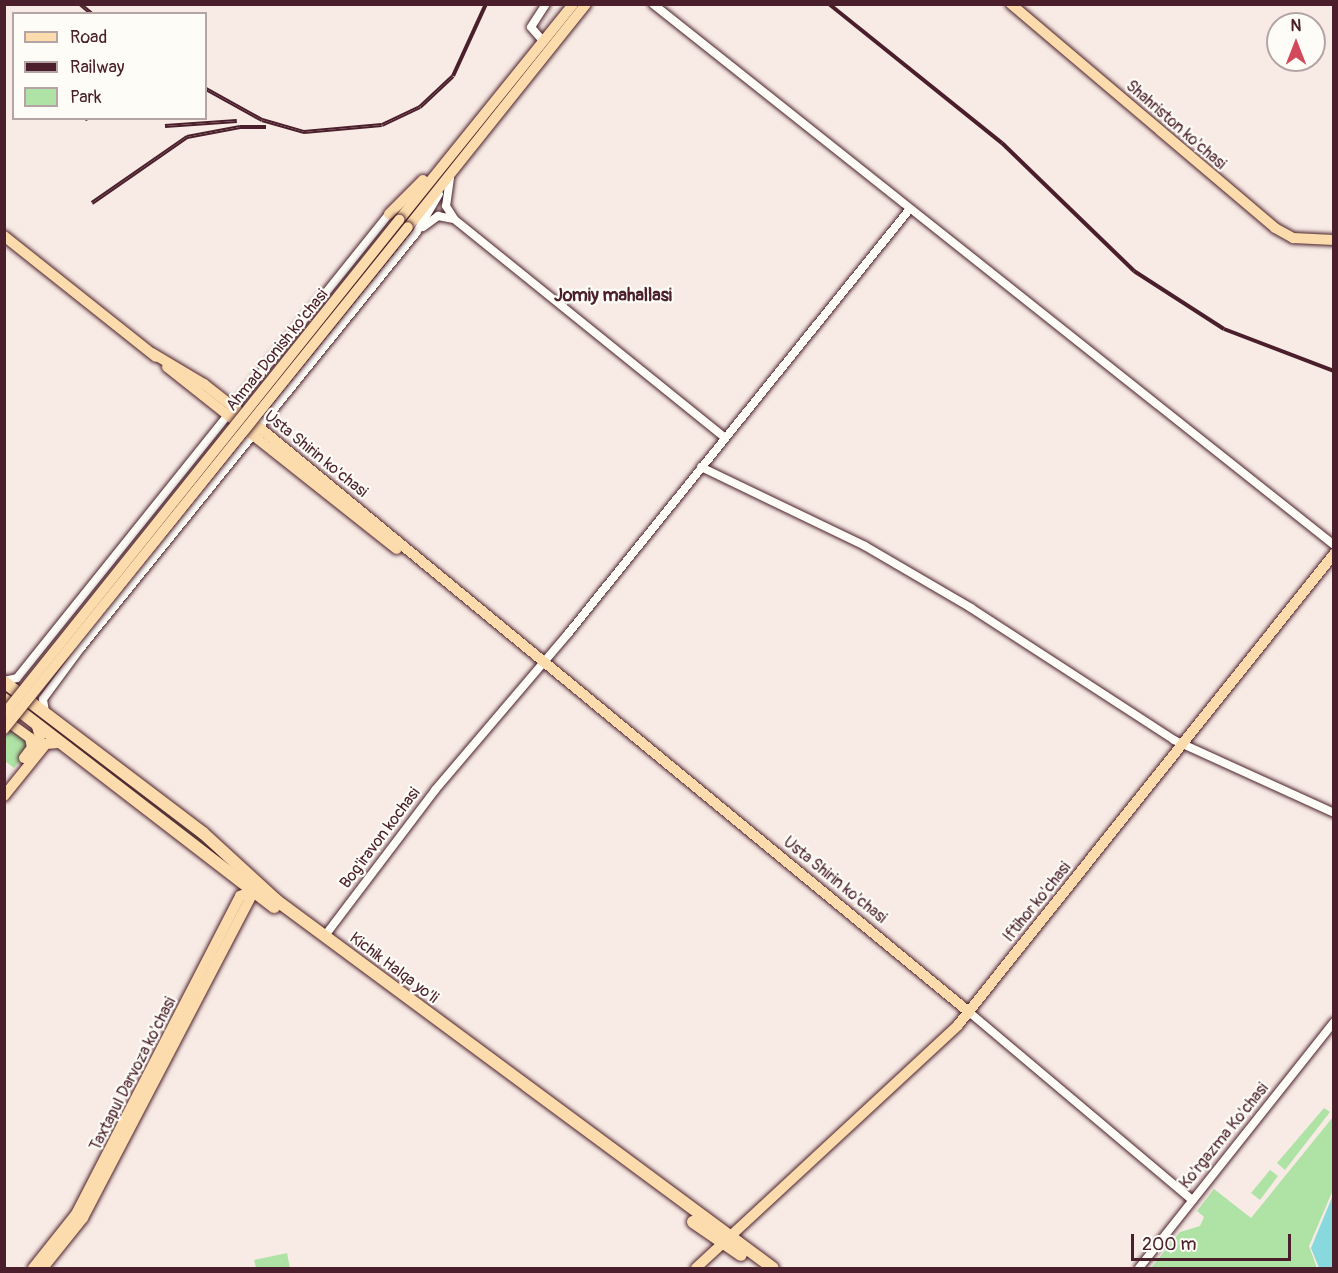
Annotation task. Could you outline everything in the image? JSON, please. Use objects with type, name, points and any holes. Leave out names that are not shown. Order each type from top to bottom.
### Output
[{"type":"highway","name":"Kichik Halqa yo'li","points":[[4,682],[203,833],[256,886],[726,1242],[773,1269]]},
{"type":"highway","name":"Kichik Halqa yo'li","points":[[4,699],[326,938],[759,1269]]},
{"type":"main road","name":"Shahriston ko'chasi","points":[[1011,4],[1279,231],[1296,238],[1334,240]]},
{"type":"main road","name":"Ahmad Donish ko'chasi","points":[[4,729],[408,227],[467,134],[543,41],[581,5]]},
{"type":"main road","name":"Ahmad Donish ko'chasi","points":[[4,714],[448,181],[581,5]]},
{"type":"main road","points":[[389,214],[467,134]]},
{"type":"main road","name":"Usta Shirin ko'chasi","points":[[4,236],[152,353],[257,432],[453,589],[969,1012]]},
{"type":"main road","name":"Iftihor ko'chasi","points":[[726,1242],[969,1012],[1324,563],[1334,554]]},
{"type":"main road","points":[[4,719],[34,745]]},
{"type":"main road","points":[[4,785],[40,735],[36,723]]},
{"type":"main road","points":[[4,796],[32,758],[48,743],[62,743]]},
{"type":"main road","points":[[32,758],[34,745]]},
{"type":"main road","name":"Taxtapul Darvoza ko'chasi","points":[[33,1269],[76,1214],[98,1177],[240,896],[256,886]]},
{"type":"main road","name":"Taxtapul Darvoza ko'chasi","points":[[43,1269],[94,1199],[256,886]]},
{"type":"main road","points":[[696,1269],[726,1242]]},
{"type":"main road","points":[[704,1269],[726,1242]]},
{"type":"street","points":[[543,41],[531,27],[546,4]]},
{"type":"street","points":[[653,4],[1329,544],[1324,563]]},
{"type":"street","points":[[448,181],[446,200],[454,219],[725,438]]},
{"type":"street","name":"Bog'iravon kochasi","points":[[326,938],[427,810],[435,790],[543,663],[909,210]]},
{"type":"street","name":"Ahmad Donish ko'chasi","points":[[4,682],[17,678],[389,214]]},
{"type":"street","points":[[408,227],[436,216],[454,219]]},
{"type":"street","name":"Ahmad Donish ko'chasi","points":[[45,712],[43,699],[197,500],[224,472],[276,408],[408,227]]},
{"type":"street","points":[[249,387],[259,402],[276,408]]},
{"type":"street","points":[[196,452],[206,466],[224,472]]},
{"type":"street","points":[[701,467],[819,520],[884,556],[1181,744],[1334,813]]},
{"type":"street","name":"Usta Shirin ko'chasi","points":[[969,1012],[1192,1200]]},
{"type":"street","name":"Ko'rgazma Ko'chasi","points":[[1138,1269],[1334,1022]]},
{"type":"green space","points":[[4,687],[133,783],[234,866],[231,869],[5,692]]},
{"type":"green space","points":[[12,728],[31,747],[14,768],[5,761],[5,738]]},
{"type":"green space","points":[[1324,1108],[1330,1112],[1285,1170],[1277,1163]]},
{"type":"green space","points":[[1333,1117],[1333,1190],[1309,1246],[1317,1268],[1151,1268],[1180,1232],[1200,1226],[1204,1217],[1197,1211],[1214,1189],[1251,1218]]},
{"type":"green space","points":[[1270,1170],[1278,1176],[1260,1200],[1251,1193]]},
{"type":"green space","points":[[287,1253],[290,1268],[256,1268],[254,1260]]},
{"type":"water","points":[[1333,1195],[1333,1268],[1319,1268],[1311,1248]]},
{"type":"railway","points":[[80,4],[90,12]]},
{"type":"railway","points":[[207,90],[262,120],[304,132],[382,125],[420,107],[453,76],[486,4]]},
{"type":"railway","points":[[829,4],[1002,143],[1134,271],[1224,329],[1334,371]]},
{"type":"railway","points":[[165,126],[237,121]]},
{"type":"railway","points":[[92,203],[187,137],[240,127],[266,127]]},
{"type":"district","name":"Jomiy mahallasi","points":[[613,296]]}]
